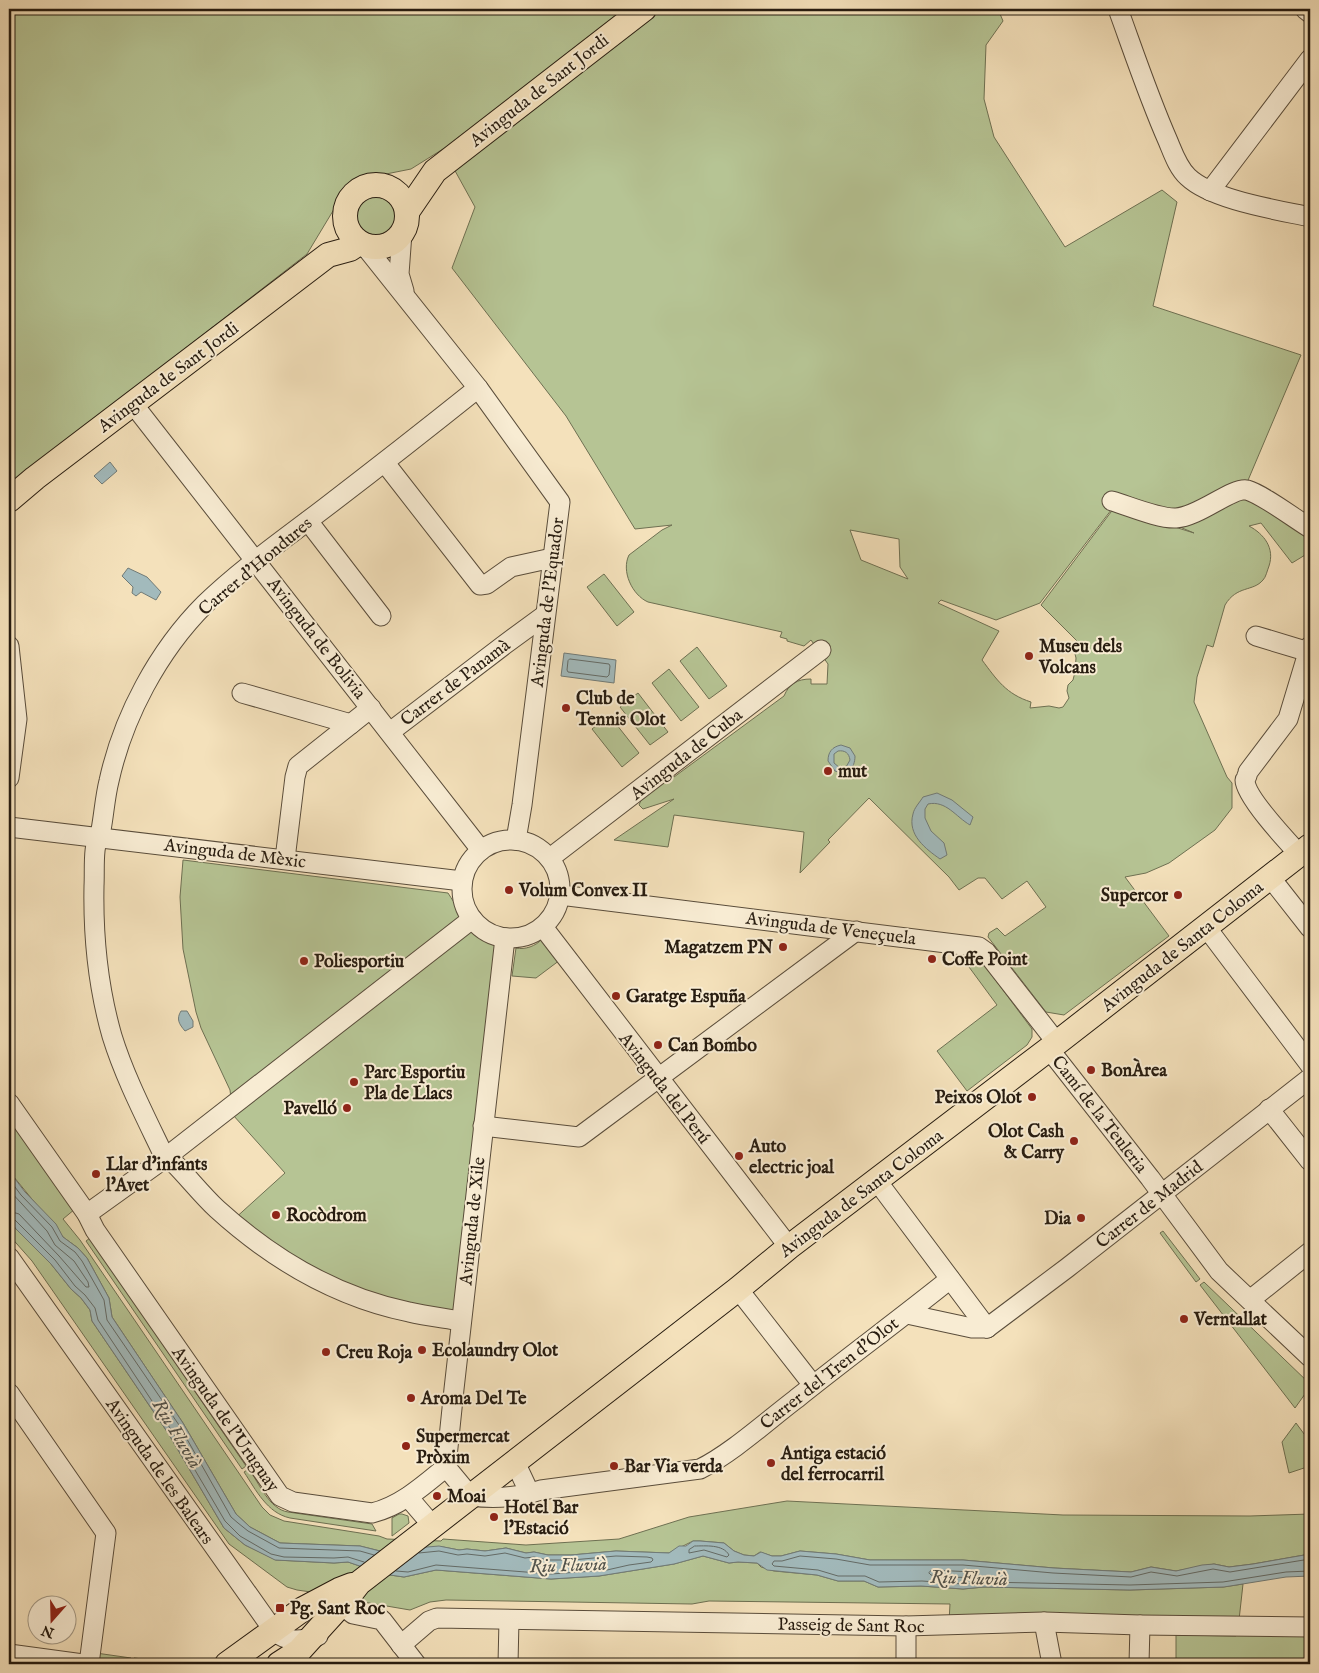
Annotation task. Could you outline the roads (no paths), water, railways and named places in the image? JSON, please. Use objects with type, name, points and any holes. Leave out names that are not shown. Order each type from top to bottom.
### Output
[{"type":"main road","name":"Avinguda de Sant Jordi","points":[[389,187],[435,171],[644,9]]},
{"type":"main road","name":"Avinguda de Sant Jordi","points":[[405,223],[435,171]]},
{"type":"main road","points":[[372,185],[389,187],[398,193],[404,202],[405,223],[390,245],[372,247],[362,244],[350,234],[345,221],[347,205],[357,191],[372,185]]},
{"type":"main road","name":"Avinguda de Sant Jordi","points":[[328,255],[345,221]]},
{"type":"main road","name":"Avinguda de Sant Jordi","points":[[9,500],[328,255],[362,244]]},
{"type":"main road","name":"Avinguda de Santa Coloma","points":[[355,1599],[412,1540],[1305,850]]},
{"type":"main road","points":[[228,1664],[303,1610],[339,1590],[355,1599],[329,1617],[297,1653]]},
{"type":"street","points":[[1118,9],[1162,127],[1178,163],[1188,178],[1210,190],[1240,201],[1310,217]]},
{"type":"street","points":[[1305,9],[1310,13]]},
{"type":"street","points":[[1210,190],[1310,59]]},
{"type":"street","name":"Avinguda de l'Equador","points":[[404,294],[399,274],[405,223]]},
{"type":"street","name":"Avinguda de l'Equador","points":[[362,244],[478,388],[560,502],[516,840]]},
{"type":"street","name":"Carrer d'Hondures","points":[[461,1321],[408,1312],[361,1299],[285,1262],[246,1234],[216,1208],[173,1162],[165,1158],[133,1090],[112,1036],[94,938],[93,920],[95,855],[109,781],[118,748],[129,718],[151,676],[179,636],[206,604],[257,560],[478,388]]},
{"type":"street","name":"Avinguda de Bolivia","points":[[133,404],[257,560],[481,850]]},
{"type":"street","points":[[384,463],[480,585],[487,584],[511,567],[552,558]]},
{"type":"street","points":[[1112,502],[1175,518],[1197,513],[1236,492],[1246,490],[1261,497],[1310,528]]},
{"type":"street","points":[[308,521],[381,616]]},
{"type":"street","name":"Carrer de Panamà","points":[[390,732],[545,616]]},
{"type":"street","points":[[1256,636],[1309,649],[1288,719],[1248,772],[1245,780],[1255,802],[1305,850]]},
{"type":"street","points":[[9,646],[17,719],[9,778]]},
{"type":"street","name":"Avinguda de Cuba","points":[[550,858],[821,650]]},
{"type":"street","points":[[242,693],[351,724]]},
{"type":"street","points":[[285,859],[298,766],[371,708]]},
{"type":"street","name":"Avinguda de Mèxic","points":[[9,827],[462,881]]},
{"type":"street","points":[[500,840],[516,840],[531,844],[550,858],[559,875],[560,895],[553,915],[542,927],[524,936],[505,938],[486,931],[472,919],[463,902],[461,887],[471,860],[481,850],[487,845],[500,840]]},
{"type":"street","points":[[1270,877],[1310,928]]},
{"type":"street","name":"Avinguda de Veneçuela","points":[[560,895],[979,947],[983,949],[1053,1046]]},
{"type":"street","points":[[87,1214],[165,1158],[472,919]]},
{"type":"street","name":"Avinguda del Perú","points":[[542,927],[789,1247]]},
{"type":"street","points":[[1206,927],[1310,1065]]},
{"type":"street","points":[[483,1126],[579,1137],[856,931]]},
{"type":"street","name":"Avinguda de Xile","points":[[446,1467],[505,938]]},
{"type":"street","name":"Camí de la Teuleria","points":[[1053,1046],[1219,1272],[1310,1357]]},
{"type":"street","name":"Carrer de Madrid","points":[[987,1328],[1067,1268],[1310,1078]]},
{"type":"street","name":"Avinguda de l'Uruguay","points":[[9,1103],[280,1496],[293,1502],[367,1513],[384,1510],[408,1497],[446,1467]]},
{"type":"street","points":[[1269,1109],[1310,1161]]},
{"type":"street","points":[[877,1181],[987,1328]]},
{"type":"street","points":[[1250,1300],[1310,1252]]},
{"type":"street","name":"Avinguda de les Balears","points":[[12,1267],[266,1636]]},
{"type":"street","name":"Carrer del Tren d'Olot","points":[[470,1496],[493,1499],[530,1494],[541,1490],[700,1469],[717,1459],[950,1279]]},
{"type":"street","points":[[738,1289],[813,1385]]},
{"type":"street","name":"Carrer del Tren d'Olot","points":[[906,1314],[972,1328],[987,1328]]},
{"type":"street","points":[[9,1393],[106,1533],[89,1664]]},
{"type":"street","points":[[514,1462],[530,1494]]},
{"type":"street","points":[[446,1467],[470,1496]]},
{"type":"street","points":[[408,1497],[432,1525]]},
{"type":"street","points":[[355,1599],[382,1620],[416,1664]]},
{"type":"street","name":"Passeig de Sant Roc","points":[[401,1645],[429,1621],[437,1618],[906,1626],[1044,1622],[1310,1627]]},
{"type":"street","points":[[508,1664],[509,1620]]},
{"type":"street","points":[[1044,1622],[1052,1664]]},
{"type":"street","points":[[1139,1664],[1140,1625]]},
{"type":"street","points":[[906,1626],[906,1664]]},
{"type":"street","points":[[266,1636],[287,1639],[302,1641],[297,1653],[279,1656],[276,1646],[268,1642],[266,1636]]},
{"type":"street","points":[[9,1654],[83,1664]]},
{"type":"water","points":[[110,462],[117,471],[102,484],[94,476]]},
{"type":"water","points":[[128,568],[147,577],[161,592],[156,600],[141,592],[136,596],[132,593],[133,587],[122,576]]},
{"type":"water","points":[[564,653],[616,660],[614,683],[561,676]]},
{"type":"water","points":[[838,746],[850,748],[855,756],[854,764],[850,770],[843,772],[835,771],[828,761],[831,750]],"holes":[[[840,751],[845,752],[849,756],[850,760],[846,767],[840,768],[834,763],[834,754]]]},
{"type":"water","points":[[937,793],[952,800],[973,817],[970,825],[940,804],[928,804],[925,809],[925,818],[931,831],[944,843],[947,855],[940,859],[919,841],[915,835],[912,822],[913,814],[923,797]]},
{"type":"water","points":[[181,1011],[187,1011],[193,1021],[193,1027],[185,1031],[179,1021]]},
{"type":"water","name":"Riu Fluvià","points":[[9,1171],[25,1192],[56,1224],[63,1237],[78,1248],[87,1258],[109,1298],[112,1317],[183,1423],[236,1514],[250,1527],[280,1543],[360,1546],[380,1551],[439,1546],[459,1550],[485,1551],[506,1548],[526,1553],[571,1555],[616,1551],[669,1553],[679,1546],[686,1546],[693,1541],[700,1541],[724,1543],[734,1551],[754,1556],[761,1552],[772,1556],[781,1556],[800,1551],[836,1554],[870,1560],[963,1560],[1131,1572],[1151,1567],[1176,1571],[1214,1564],[1229,1567],[1310,1554],[1310,1576],[1286,1577],[1224,1587],[1130,1590],[984,1587],[963,1589],[921,1586],[878,1587],[864,1581],[838,1581],[817,1575],[767,1570],[757,1563],[729,1563],[703,1556],[674,1564],[599,1576],[551,1579],[436,1570],[404,1577],[383,1574],[348,1562],[275,1560],[245,1545],[224,1528],[168,1433],[92,1321],[90,1310],[9,1219]]},
{"type":"place","name":"Museu dels Volcans","points":[[1029,656]]},
{"type":"place","name":"Club de Tennis Olot","points":[[566,708]]},
{"type":"place","name":"mut","points":[[828,771]]},
{"type":"place","name":"Volum Convex II","points":[[509,890]]},
{"type":"place","name":"Supercor","points":[[1178,895]]},
{"type":"place","name":"Magatzem PN","points":[[783,947]]},
{"type":"place","name":"Coffe Point","points":[[932,959]]},
{"type":"place","name":"Poliesportiu","points":[[304,961]]},
{"type":"place","name":"Garatge Espuña","points":[[616,996]]},
{"type":"place","name":"Can Bombo","points":[[658,1045]]},
{"type":"place","name":"BonÀrea","points":[[1091,1070]]},
{"type":"place","name":"Parc Esportiu Pla de Llacs","points":[[354,1082]]},
{"type":"place","name":"Peixos Olot","points":[[1032,1097]]},
{"type":"place","name":"Pavelló","points":[[347,1108]]},
{"type":"place","name":"Olot Cash & Carry","points":[[1074,1141]]},
{"type":"place","name":"Auto electric joal","points":[[739,1156]]},
{"type":"place","name":"Llar d'infants l'Avet","points":[[96,1174]]},
{"type":"place","name":"Rocòdrom","points":[[276,1215]]},
{"type":"place","name":"Dia","points":[[1081,1218]]},
{"type":"place","name":"Verntallat","points":[[1184,1319]]},
{"type":"place","name":"Ecolaundry Olot","points":[[422,1350]]},
{"type":"place","name":"Creu Roja","points":[[326,1352]]},
{"type":"place","name":"Aroma Del Te","points":[[411,1398]]},
{"type":"place","name":"Supermercat Pròxim","points":[[406,1446]]},
{"type":"place","name":"Antiga estació del ferrocarril","points":[[771,1463]]},
{"type":"place","name":"Bar Via verda","points":[[614,1466]]},
{"type":"place","name":"Moai","points":[[437,1496]]},
{"type":"place","name":"Hotel Bar l'Estació","points":[[494,1517]]},
{"type":"place","name":"Pg. Sant Roc","points":[[280,1608]]}]
